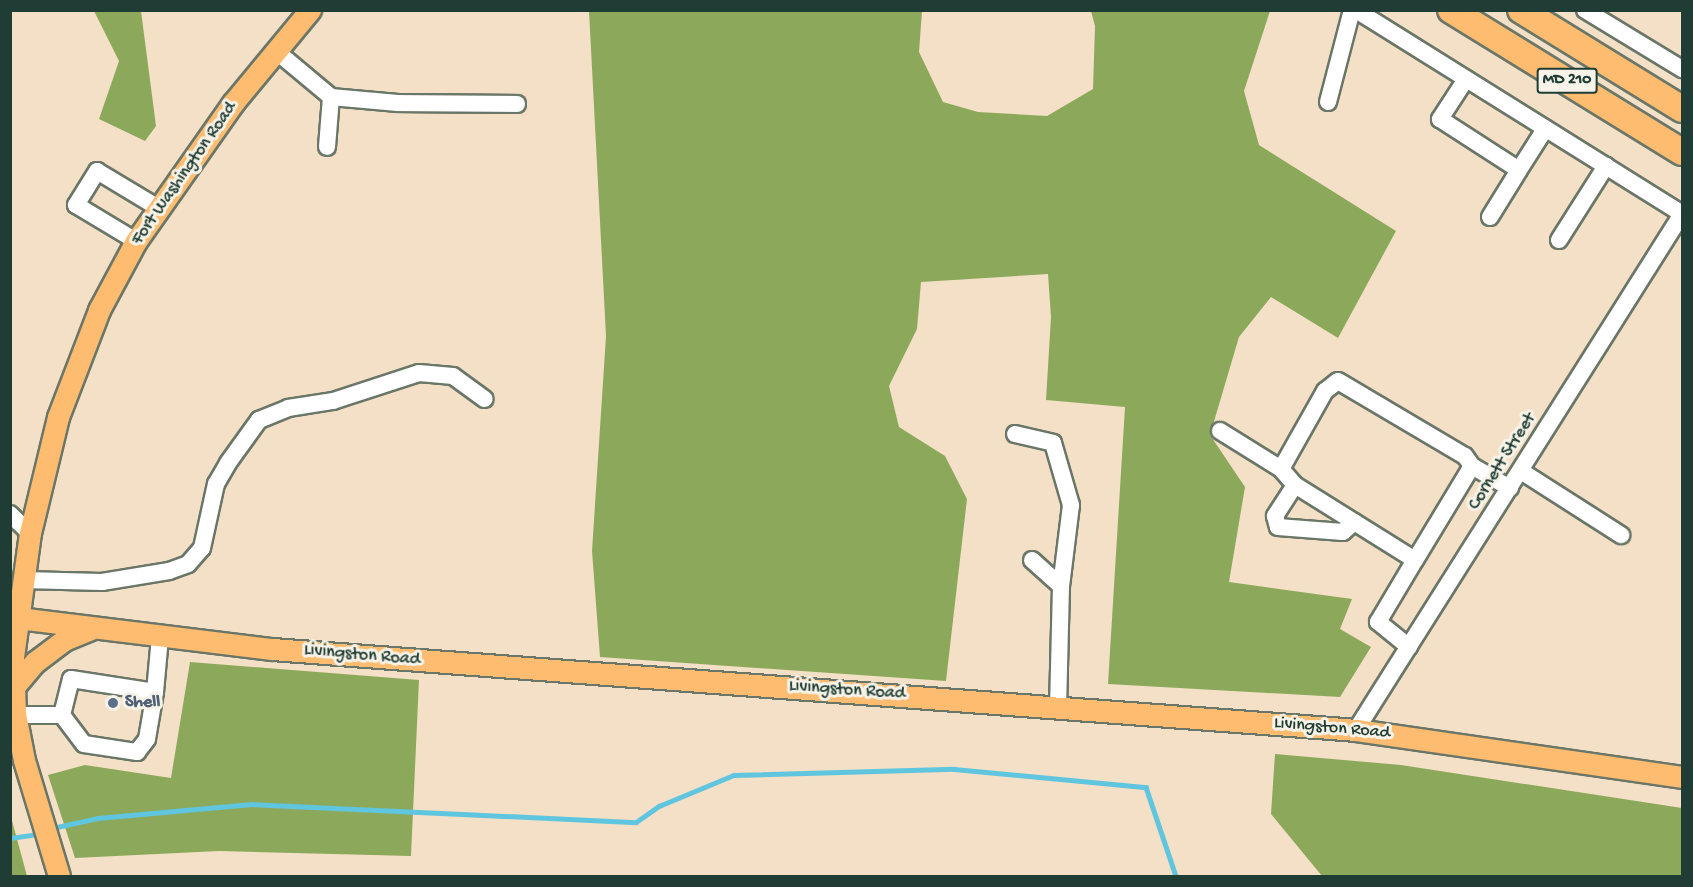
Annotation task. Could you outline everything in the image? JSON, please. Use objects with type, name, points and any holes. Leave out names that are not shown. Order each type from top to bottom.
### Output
[{"type":"highway","name":"MD 210","points":[[1451,10],[1683,152]]},
{"type":"highway","name":"MD 210","points":[[1521,10],[1683,109]]},
{"type":"main road","name":"Fort Washington Road","points":[[59,876],[32,790],[13,714],[14,617],[23,580],[30,533],[69,382],[99,310],[157,207],[310,10]]},
{"type":"main road","name":"Livingston Road","points":[[14,617],[160,637],[523,670],[1058,706],[1356,730],[1683,777]]},
{"type":"main road","points":[[13,688],[35,662],[64,640],[91,629]]},
{"type":"street","points":[[1328,102],[1352,10]]},
{"type":"street","points":[[1356,10],[1683,214]]},
{"type":"street","points":[[1585,10],[1683,69]]},
{"type":"street","points":[[276,51],[331,97],[398,103],[517,104]]},
{"type":"street","points":[[1466,79],[1440,120],[1519,170]]},
{"type":"street","points":[[327,147],[331,97]]},
{"type":"street","points":[[1490,217],[1545,129]]},
{"type":"street","points":[[1559,240],[1606,166]]},
{"type":"street","points":[[136,241],[76,204],[97,171],[157,207]]},
{"type":"street","name":"Cornett Street","points":[[1356,730],[1683,214]]},
{"type":"street","points":[[23,580],[102,582],[169,571],[188,564],[202,548],[216,484],[228,463],[259,420],[288,408],[333,401],[419,373],[453,376],[485,399]]},
{"type":"street","points":[[1281,469],[1324,391],[1338,381],[1465,456],[1472,466],[1510,488]]},
{"type":"street","points":[[1220,431],[1281,469],[1295,485],[1415,560]]},
{"type":"street","points":[[1015,434],[1053,443],[1071,505],[1061,586],[1058,706]]},
{"type":"street","points":[[1409,647],[1378,622],[1472,466]]},
{"type":"street","points":[[1521,471],[1622,536]]},
{"type":"street","points":[[1295,485],[1275,516],[1278,527],[1343,532],[1354,522]]},
{"type":"street","points":[[10,514],[30,533]]},
{"type":"street","points":[[1032,560],[1061,586]]},
{"type":"street","points":[[62,715],[84,744],[137,752],[147,739],[155,692],[160,637]]},
{"type":"street","points":[[62,715],[71,679],[155,692]]},
{"type":"street","points":[[13,714],[62,715]]},
{"type":"green space","points":[[94,11],[141,11],[156,126],[145,141],[99,119],[119,61]]},
{"type":"green space","points":[[589,11],[922,11],[919,52],[943,102],[978,112],[1047,116],[1093,89],[1095,26],[1091,11],[1270,11],[1244,91],[1259,145],[1396,231],[1338,338],[1271,297],[1239,337],[1210,435],[1245,487],[1229,582],[1352,599],[1340,629],[1371,647],[1340,697],[1108,684],[1125,407],[1046,400],[1051,317],[1048,274],[921,282],[917,329],[889,386],[899,427],[945,456],[967,499],[946,681],[600,657],[592,551],[606,336]]},
{"type":"green space","points":[[190,662],[419,680],[411,856],[219,851],[75,858],[48,775],[85,765],[171,778]]},
{"type":"green space","points":[[1275,754],[1401,765],[1682,808],[1682,876],[1322,876],[1271,814]]},
{"type":"green space","points":[[11,817],[27,876],[11,876]]},
{"type":"waterway","points":[[57,827],[98,818],[251,804],[636,822],[659,806],[734,775],[954,769],[1146,787],[1176,876]]},
{"type":"waterway","points":[[10,838],[32,835]]},
{"type":"place","name":"Shell","points":[[113,703]]}]
